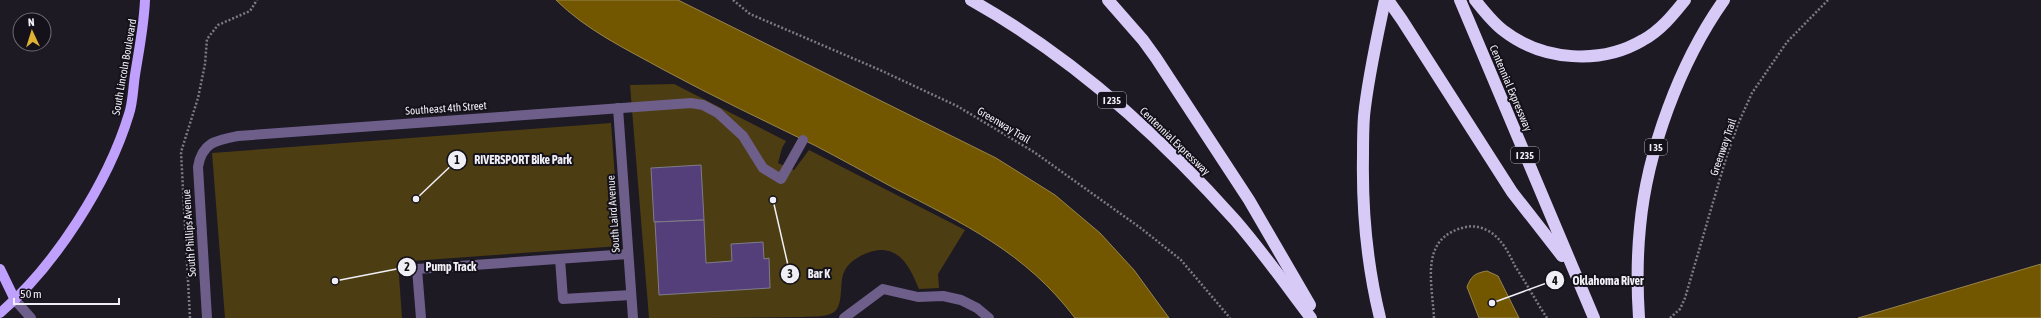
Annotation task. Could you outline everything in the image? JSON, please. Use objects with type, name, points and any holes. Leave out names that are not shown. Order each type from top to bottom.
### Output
[{"type":"highway","name":"Centennial Expressway","points":[[971,0],[1054,54],[1112,100],[1178,159],[1236,221],[1311,318]]},
{"type":"highway","points":[[1108,0],[1143,40],[1160,64],[1249,200],[1317,318]]},
{"type":"highway","points":[[1386,0],[1422,51],[1512,192],[1572,269]]},
{"type":"highway","points":[[1380,318],[1371,281],[1364,219],[1364,117],[1374,53],[1386,0]]},
{"type":"highway","name":"Centennial Expressway","points":[[1460,0],[1572,269],[1594,318]]},
{"type":"highway","points":[[1475,0],[1492,20],[1516,40],[1553,54],[1579,57],[1616,52],[1644,40],[1659,29],[1685,0]]},
{"type":"highway","name":"I 35","points":[[1638,313],[1637,272],[1640,226],[1647,179],[1675,91],[1691,55],[1724,0]]},
{"type":"main road","name":"South Lincoln Boulevard","points":[[0,313],[15,300],[60,246],[83,213],[100,184],[117,146],[129,113],[145,18],[145,0]]},
{"type":"main road","points":[[0,269],[15,300]]},
{"type":"main road","points":[[0,286],[15,300]]},
{"type":"street","name":"Southeast 4th Street","points":[[205,148],[210,143],[238,136],[691,103],[703,105],[718,113],[743,136],[763,168],[781,179],[803,140]]},
{"type":"street","name":"South Laird Avenue","points":[[618,108],[633,318]]},
{"type":"street","name":"South Phillips Avenue","points":[[205,148],[199,160],[198,173],[207,318]]},
{"type":"street","points":[[420,318],[417,269],[628,254]]},
{"type":"street","points":[[560,259],[562,299],[631,295]]},
{"type":"street","points":[[844,318],[883,289],[918,297],[943,296],[961,300],[977,308],[989,318]]},
{"type":"street","points":[[15,300],[31,318]]},
{"type":"path","name":"Greenway Trail","points":[[733,0],[750,14],[880,70],[957,106],[1034,152],[1142,229],[1181,260],[1230,318]]},
{"type":"path","name":"Greenway Trail","points":[[1670,318],[1680,309],[1685,298],[1726,158],[1738,124],[1752,93],[1787,42],[1828,0]]},
{"type":"path","points":[[1434,318],[1431,268],[1433,252],[1440,240],[1452,230],[1469,226],[1488,230],[1501,241],[1547,318]]},
{"type":"shaded area","points":[[556,0],[678,0],[996,158],[1055,195],[1100,233],[1134,270],[1169,318],[1075,318],[1056,295],[1014,257],[968,227],[825,151],[702,90],[621,47],[580,21]]},
{"type":"shaded area","points":[[674,84],[786,141],[782,148],[778,163],[794,170],[809,150],[965,230],[938,274],[939,288],[919,289],[909,268],[900,257],[894,253],[879,250],[869,252],[859,257],[846,268],[843,276],[839,304],[837,309],[830,314],[818,316],[782,317],[649,318],[630,85]]},
{"type":"shaded area","points":[[611,123],[620,246],[398,262],[402,318],[225,318],[212,153]]},
{"type":"shaded area","points":[[2041,264],[2041,318],[1858,318]]},
{"type":"shaded area","points":[[1487,271],[1498,276],[1519,318],[1479,318],[1467,287],[1470,280],[1474,276]]},
{"type":"building","points":[[701,165],[704,220],[654,222],[651,168]]},
{"type":"building","points":[[704,220],[706,263],[732,261],[731,244],[763,242],[764,259],[769,258],[770,288],[659,295],[655,222]]},
{"type":"place","name":"RIVERSPORT Bike Park","points":[[416,199]]},
{"type":"place","name":"Bar K","points":[[773,200]]},
{"type":"place","name":"Pump Track","points":[[335,281]]},
{"type":"place","name":"Oklahoma River","points":[[1492,303]]}]
